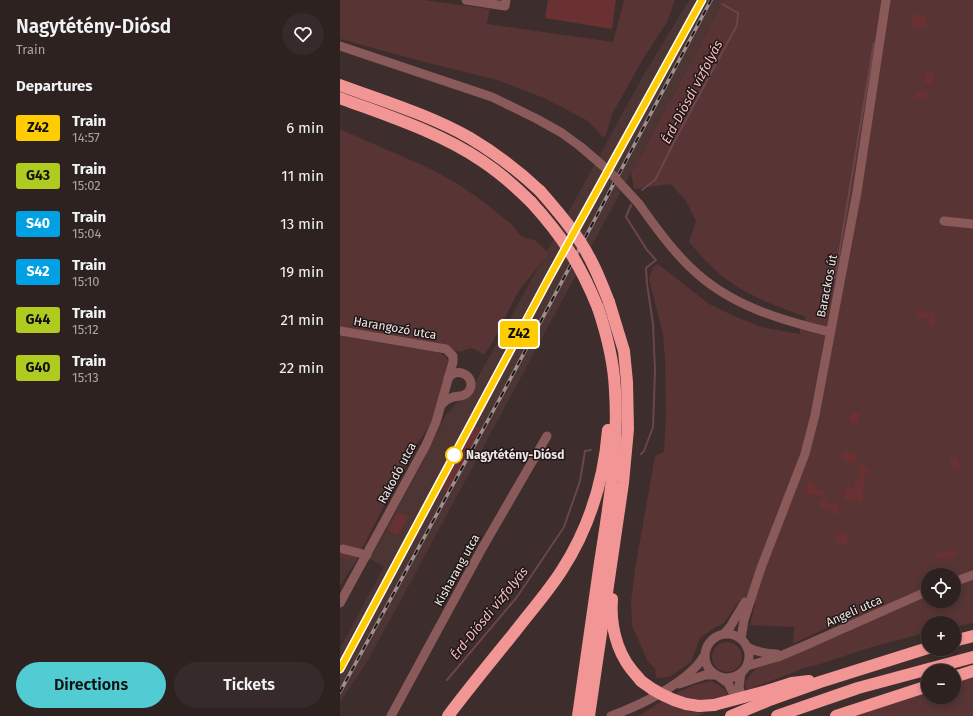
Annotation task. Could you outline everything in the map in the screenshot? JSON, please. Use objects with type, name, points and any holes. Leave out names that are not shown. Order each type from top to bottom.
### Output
[{"type":"highway","points":[[340,85],[435,121],[469,137],[503,160],[540,191],[558,212],[581,243],[600,279],[609,302],[624,351],[628,414],[626,456],[589,716]]},
{"type":"highway","points":[[340,98],[418,127],[466,151],[505,178],[531,202],[561,236],[588,284],[598,308],[606,334],[612,363],[615,391],[615,428],[606,520],[578,716]]},
{"type":"highway","points":[[448,716],[554,582],[570,556],[588,518],[604,465],[608,432],[612,363]]},
{"type":"highway","points":[[613,550],[614,582],[611,604],[616,638],[628,665],[641,681],[672,700],[699,706],[714,705],[771,694],[820,682],[921,650]]},
{"type":"highway","points":[[961,639],[973,636]]},
{"type":"highway","points":[[777,716],[858,688],[973,657]]},
{"type":"highway","points":[[961,675],[973,671]]},
{"type":"highway","points":[[836,716],[921,688]]},
{"type":"highway","points":[[731,716],[771,694]]},
{"type":"street","points":[[466,0],[505,6],[506,0]]},
{"type":"street","name":"Barackos út","points":[[741,639],[744,620],[761,568],[805,454],[821,390],[830,332],[857,192],[886,0]]},
{"type":"street","points":[[340,46],[499,100],[536,118],[562,133],[609,171],[639,204],[683,260],[724,294],[744,305],[766,314],[830,332]]},
{"type":"street","points":[[944,221],[973,224]]},
{"type":"street","name":"Harangozó utca","points":[[340,331],[446,349]]},
{"type":"street","name":"Rakodó utca","points":[[340,603],[426,445],[436,422],[453,362],[453,356],[446,349]]},
{"type":"street","points":[[441,405],[452,397],[467,394],[471,387],[470,380],[463,373],[460,372],[453,374],[448,378]]},
{"type":"street","name":"Kisharang utca","points":[[391,716],[497,521],[547,436]]},
{"type":"street","points":[[343,549],[367,554]]},
{"type":"street","name":"Barackos út","points":[[724,634],[738,614],[761,568]]},
{"type":"street","points":[[961,579],[973,575]]},
{"type":"street","name":"Angeli utca","points":[[744,670],[820,640],[921,594]]},
{"type":"street","points":[[611,716],[638,705],[670,687],[700,664],[710,641],[724,634],[733,635],[741,639],[747,647],[749,661],[744,670],[739,686],[738,697],[728,684],[706,665],[704,656]]},
{"type":"street","name":"Angeli utca","points":[[747,647],[758,652],[769,654],[789,652]]},
{"type":"street","points":[[670,687],[706,675],[731,678],[738,676],[744,670]]},
{"type":"shaded area","points":[[340,0],[424,0],[490,9],[487,24],[613,42],[624,0],[675,0],[667,22],[643,59],[612,114],[606,135],[602,137],[588,121],[544,98],[497,80],[340,39]]},
{"type":"shaded area","points":[[689,0],[724,0],[395,611],[365,665],[340,702],[340,648],[384,567],[370,559],[424,459],[445,416],[476,381],[643,76]]},
{"type":"shaded area","points":[[724,0],[973,0],[973,623],[961,626],[961,616],[921,616],[921,634],[803,668],[747,690],[744,683],[755,669],[774,663],[848,632],[845,619],[793,644],[794,627],[750,625],[755,604],[740,600],[724,623],[700,638],[691,662],[670,677],[656,678],[655,668],[648,662],[632,626],[631,602],[635,569],[655,456],[664,452],[666,412],[665,359],[663,334],[649,279],[653,267],[658,264],[709,304],[761,327],[800,334],[800,329],[806,317],[743,290],[731,283],[704,260],[689,242],[696,221],[686,201],[671,184],[634,189],[631,173]]},
{"type":"shaded area","points":[[340,129],[433,170],[458,184],[484,202],[512,225],[521,236],[535,240],[549,253],[518,292],[491,345],[484,355],[473,349],[468,349],[462,352],[340,328]]},
{"type":"shaded area","points":[[340,336],[436,352],[445,356],[449,365],[436,413],[402,470],[355,563],[340,558]]},
{"type":"shaded area","points":[[340,558],[355,563],[340,586]]},
{"type":"shaded area","points":[[727,642],[738,646],[742,657],[738,668],[727,672],[716,668],[712,657],[716,646]]},
{"type":"shaded area","points":[[973,676],[973,716],[847,716],[921,690],[921,704],[961,704],[961,679]]},
{"type":"shaded area","points":[[711,681],[724,689],[729,697],[714,700],[700,700],[686,699],[672,695],[694,685]]},
{"type":"shaded area","points":[[662,701],[688,711],[706,713],[697,716],[639,716]]},
{"type":"building","points":[[548,0],[616,0],[612,29],[545,18]]},
{"type":"building","points":[[912,15],[926,15],[926,28],[912,28]]},
{"type":"building","points":[[926,72],[935,73],[933,84],[924,83]]},
{"type":"building","points":[[915,92],[927,92],[927,99],[914,98]]},
{"type":"building","points":[[924,310],[924,313],[935,312],[936,324],[930,325],[929,318],[917,319],[916,311]]},
{"type":"building","points":[[851,412],[860,413],[858,423],[849,422]]},
{"type":"building","points":[[472,424],[482,430],[448,492],[438,487]]},
{"type":"building","points":[[843,451],[857,454],[855,464],[841,459]]},
{"type":"building","points":[[958,457],[960,469],[951,470],[950,458]]},
{"type":"building","points":[[860,464],[865,465],[865,468],[869,468],[868,474],[864,474],[863,502],[844,499],[846,487],[855,488],[855,479],[859,480]]},
{"type":"building","points":[[808,482],[815,483],[814,489],[826,491],[825,497],[806,494]]},
{"type":"building","points":[[821,499],[826,499],[826,503],[840,505],[838,514],[831,513],[831,509],[820,508]]},
{"type":"building","points":[[398,512],[408,517],[398,535],[388,530]]},
{"type":"building","points":[[837,533],[847,534],[847,544],[836,543]]},
{"type":"building","points":[[956,550],[957,554],[954,555],[955,558],[946,559],[946,557],[937,559],[936,553]]},
{"type":"waterway","name":"Érd-Diósdi vízfolyás","points":[[642,190],[655,180],[737,25],[738,13],[722,4]]},
{"type":"waterway","points":[[835,278],[874,43]]},
{"type":"waterway","name":"Érd-Diósdi vízfolyás","points":[[631,205],[626,217],[647,250],[656,260],[646,268],[653,324],[655,370],[653,427],[644,451],[641,454]]},
{"type":"waterway","name":"Érd-Diósdi vízfolyás","points":[[447,680],[517,597],[564,527],[580,481],[585,451],[591,450]]},
{"type":"railway","points":[[340,669],[549,278],[702,0]]},
{"type":"railway","points":[[340,692],[505,389],[711,0]]},
{"type":"train","name":"Z42","points":[[340,669],[616,154],[702,0]]},
{"type":"place","name":"Nagytétény-Diósd","points":[[454,455]]}]
